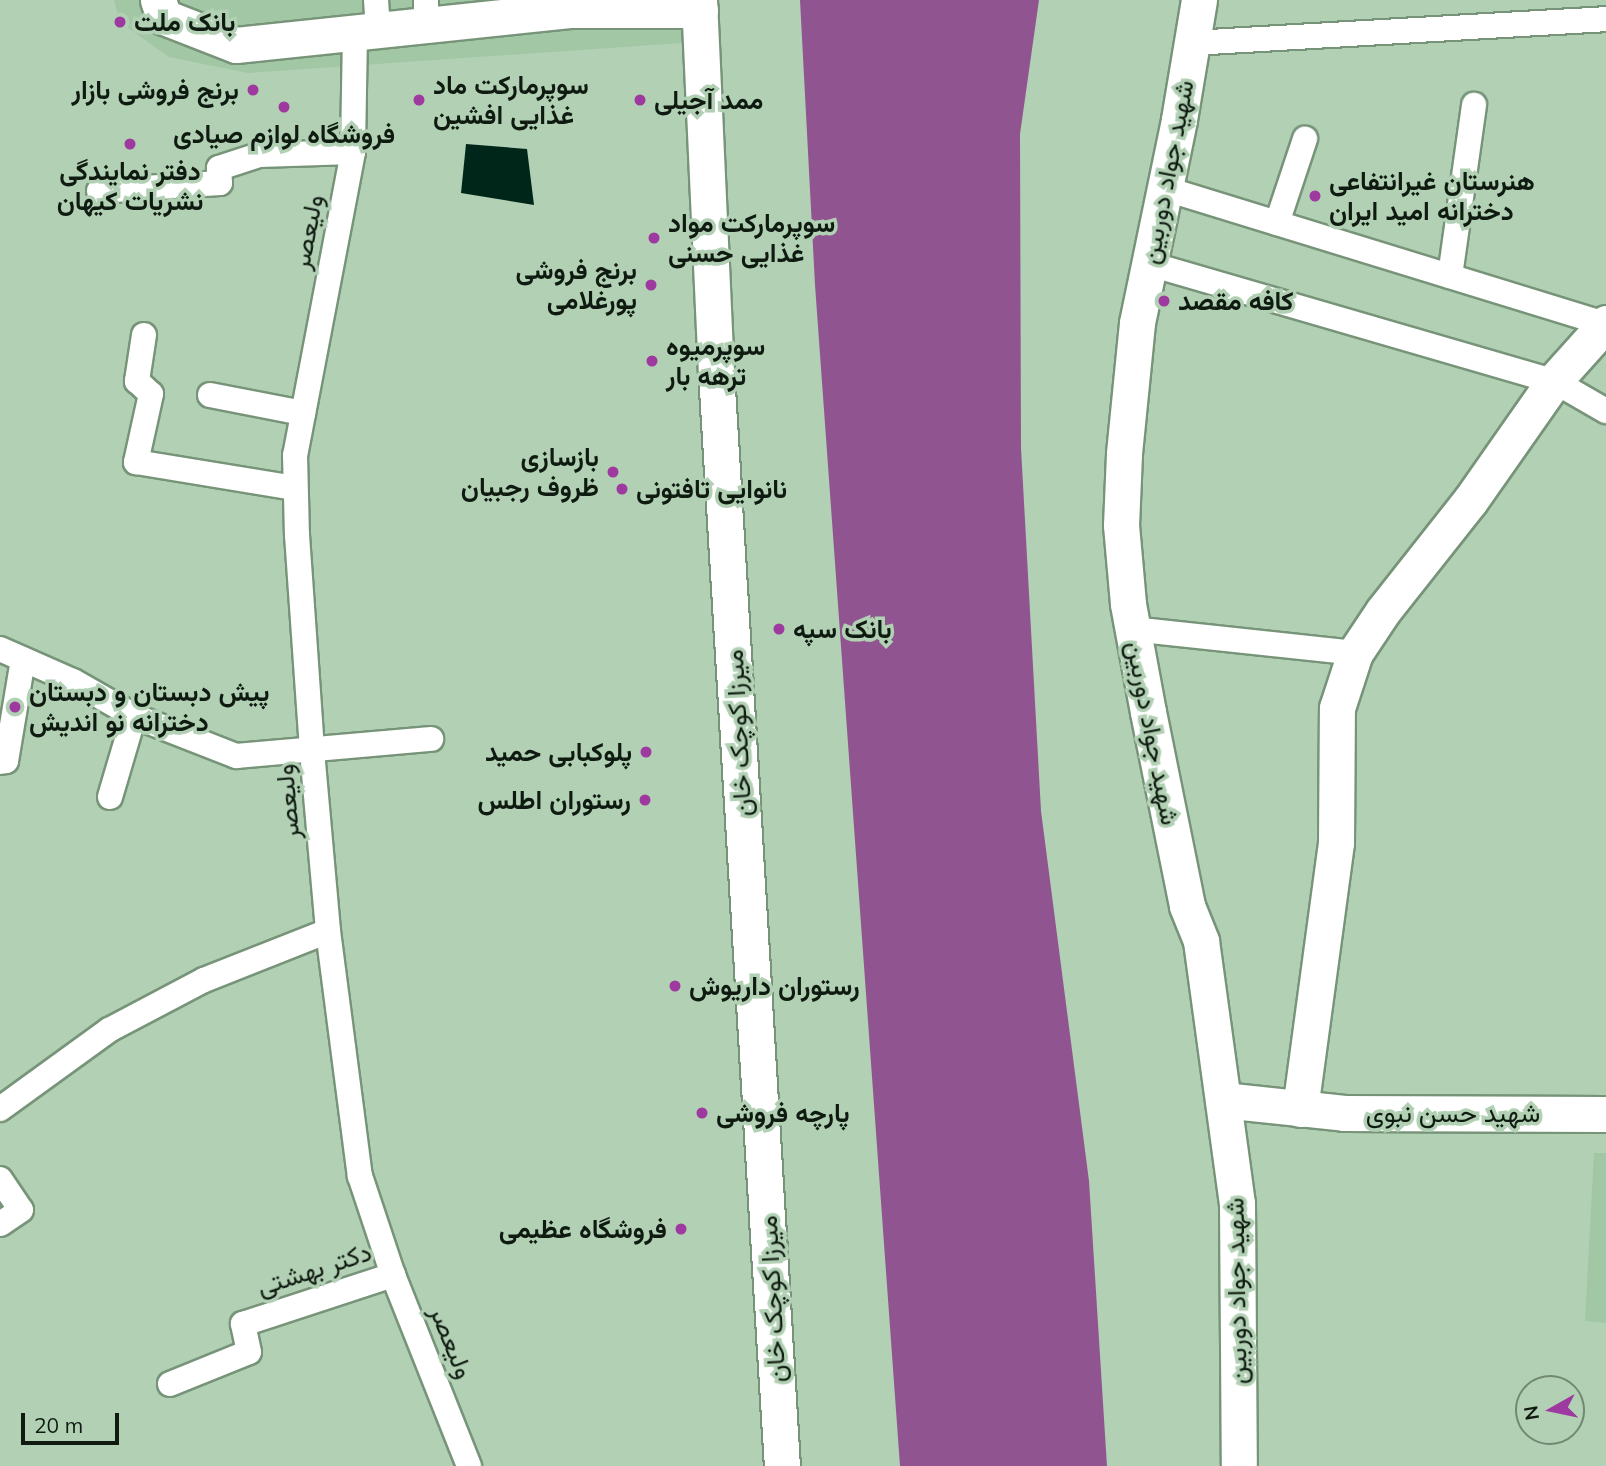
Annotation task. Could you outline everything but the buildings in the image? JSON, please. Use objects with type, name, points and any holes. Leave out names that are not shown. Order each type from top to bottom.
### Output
[{"type":"main road","points":[[158,0],[164,17],[236,45],[426,12],[568,5],[700,5]]},
{"type":"main road","name":"شهید جواد دوربین","points":[[1199,0],[1137,323],[1124,454],[1121,526],[1132,629],[1187,906],[1201,941],[1237,1203],[1239,1466]]},
{"type":"main road","name":"میرزا کوچک خان","points":[[700,5],[717,385],[782,1466]]},
{"type":"main road","points":[[1300,1109],[1335,843],[1337,708],[1355,653],[1383,611],[1470,501],[1554,381],[1606,324]]},
{"type":"main road","name":"شهید حسن نبوی","points":[[1223,1100],[1343,1113],[1606,1114]]},
{"type":"street","points":[[1192,43],[1606,19]]},
{"type":"street","name":"ولیعصر","points":[[370,21],[353,152],[295,455],[294,488],[312,751],[328,931],[360,1176],[393,1275],[468,1466]]},
{"type":"street","points":[[1450,276],[1474,105]]},
{"type":"street","points":[[1277,223],[1305,139]]},
{"type":"street","points":[[99,191],[220,183],[219,168],[259,155],[353,152]]},
{"type":"street","points":[[1163,188],[1606,324]]},
{"type":"street","points":[[1150,264],[1554,381],[1606,411]]},
{"type":"street","points":[[144,335],[136,381],[151,394],[136,462],[294,488]]},
{"type":"street","points":[[210,396],[303,413]]},
{"type":"street","points":[[1132,629],[1355,653]]},
{"type":"street","points":[[0,649],[73,681],[134,716],[236,756],[431,739]]},
{"type":"street","points":[[0,762],[6,761],[23,659]]},
{"type":"street","points":[[110,797],[134,716]]},
{"type":"street","points":[[0,1109],[121,1024],[204,980],[328,931]]},
{"type":"street","points":[[0,1178],[21,1210],[0,1224]]},
{"type":"street","name":"دکتر بهشتی","points":[[170,1384],[249,1352],[243,1324],[393,1275]]},
{"type":"shaded area","points":[[114,0],[694,0],[696,42],[248,73],[169,57],[120,22]]},
{"type":"shaded area","points":[[800,0],[1039,0],[1020,134],[1021,448],[1041,811],[1089,1181],[1107,1466],[900,1466],[815,285]]},
{"type":"shaded area","points":[[1594,1153],[1606,1153],[1606,1323],[1585,1321]]},
{"type":"place","name":"بانک ملت","points":[[120,22]]},
{"type":"place","name":"برنج فروشی بازار","points":[[253,90]]},
{"type":"place","name":"سوپرمارکت ماد غذایی افشین","points":[[419,100]]},
{"type":"place","name":"ممد آجیلی","points":[[640,100]]},
{"type":"place","name":"فروشگاه لوازم صیادی","points":[[284,107]]},
{"type":"place","name":"دفتر نمایندگی نشریات کیهان","points":[[130,144]]},
{"type":"place","name":"هنرستان غیرانتفاعی دخترانه امید ایران","points":[[1315,196]]},
{"type":"place","name":"سوپرمارکت مواد غذایی حسنی","points":[[654,238]]},
{"type":"place","name":"برنج فروشی پورغلامی","points":[[651,285]]},
{"type":"place","name":"کافه مقصد","points":[[1164,301]]},
{"type":"place","name":"سوپرمیوه ترهه بار","points":[[652,361]]},
{"type":"place","name":"بازسازی ظروف رجبیان","points":[[613,472]]},
{"type":"place","name":"نانوایی تافتونی","points":[[622,489]]},
{"type":"place","name":"بانک سپه","points":[[779,629]]},
{"type":"place","name":"پیش دبستان و دبستان دخترانه نو اندیش","points":[[15,707]]},
{"type":"place","name":"پلوکبابی حمید","points":[[646,752]]},
{"type":"place","name":"رستوران اطلس","points":[[645,800]]},
{"type":"place","name":"رستوران داریوش","points":[[675,986]]},
{"type":"place","name":"پارچه فروشی","points":[[702,1113]]},
{"type":"place","name":"فروشگاه عظیمی","points":[[681,1229]]}]
